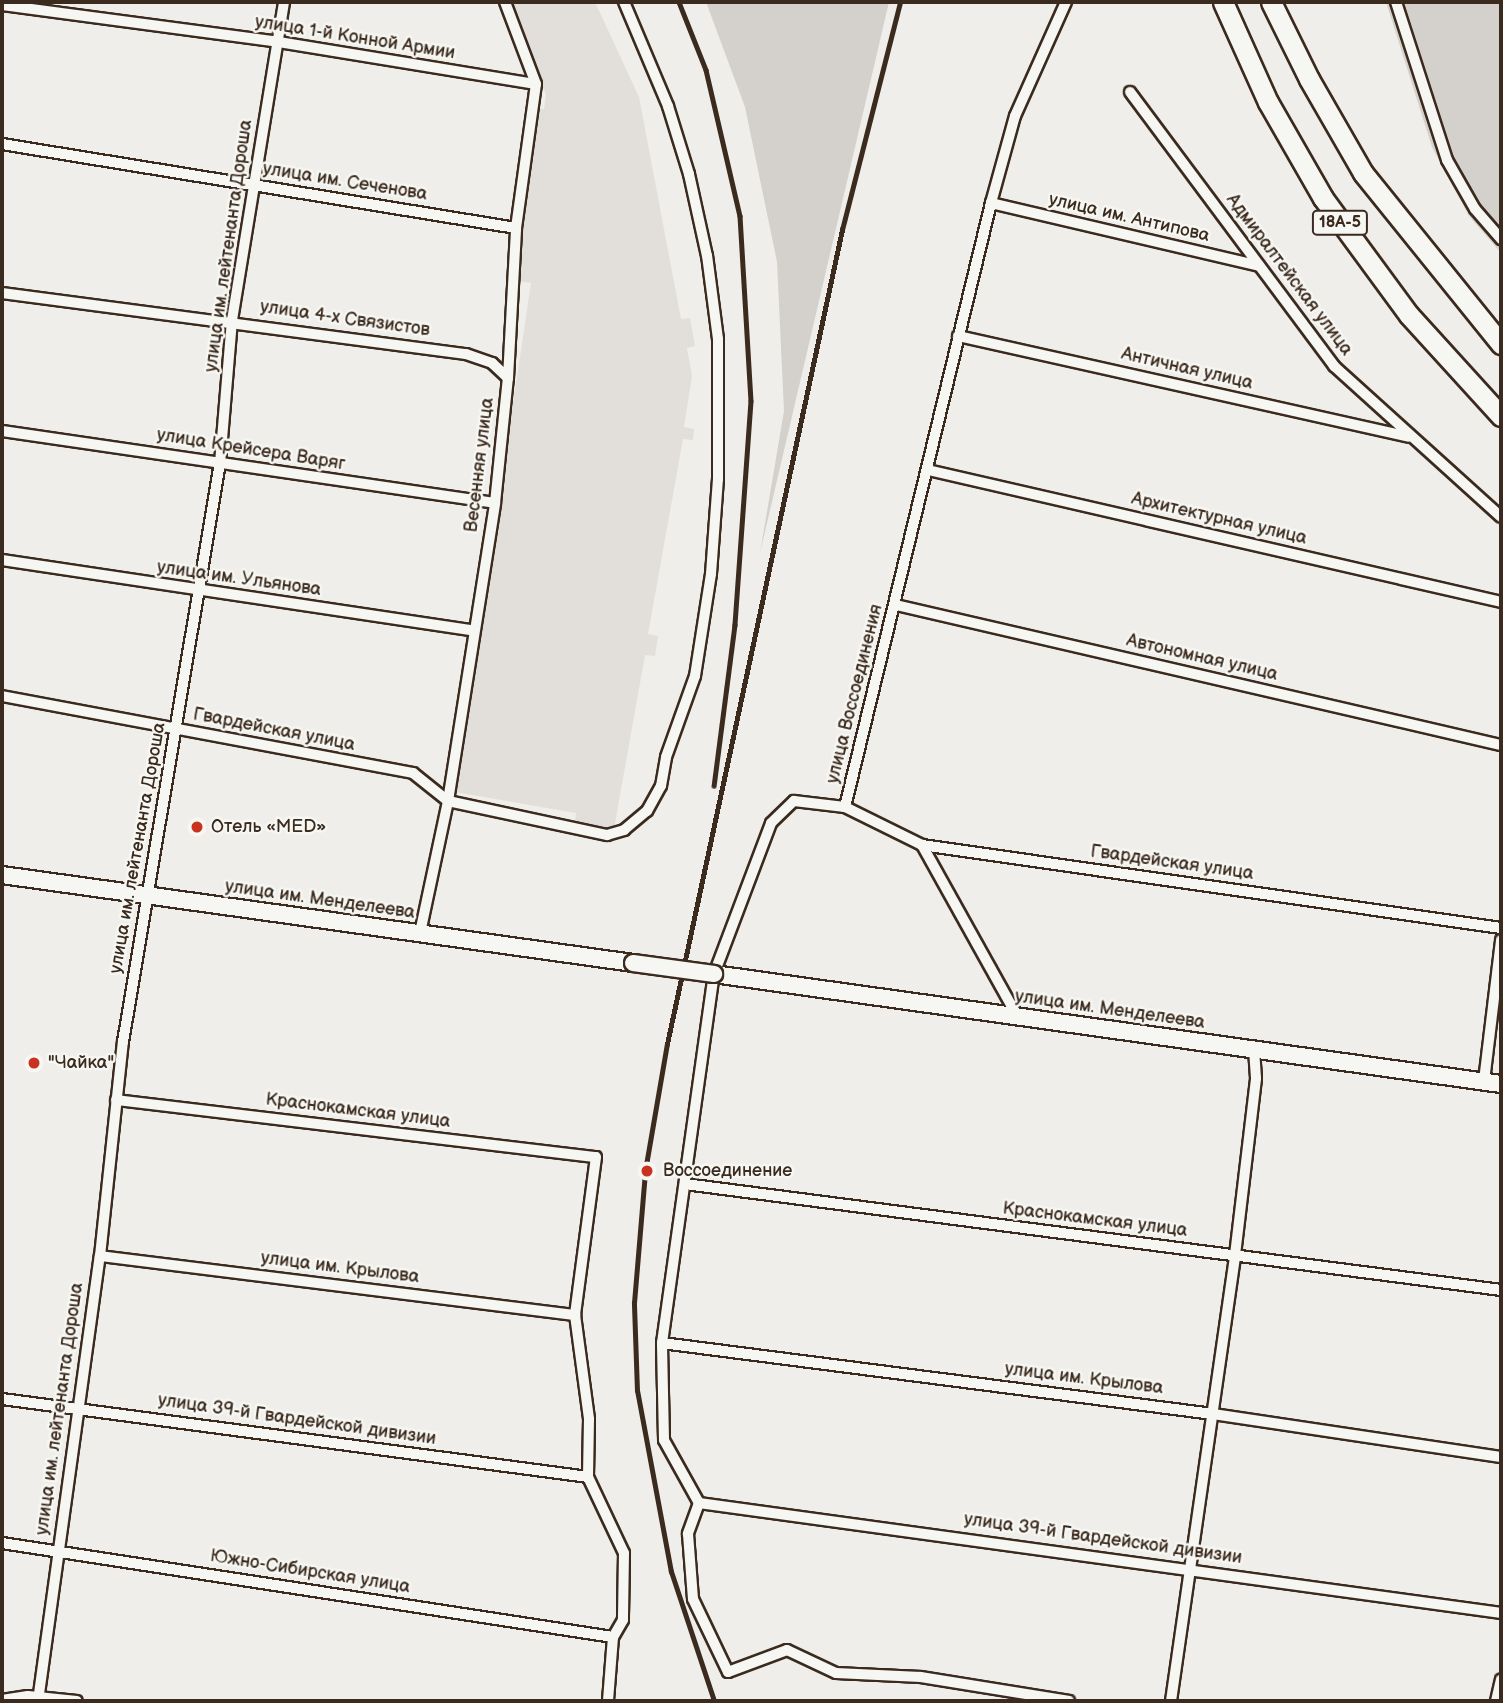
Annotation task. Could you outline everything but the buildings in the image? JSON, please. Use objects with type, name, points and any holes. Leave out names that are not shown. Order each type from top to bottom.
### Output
[{"type":"highway","name":"18А-5","points":[[1223,2],[1269,102],[1323,198],[1409,315],[1501,416]]},
{"type":"highway","name":"18А-5","points":[[1271,2],[1309,79],[1363,173],[1501,344]]},
{"type":"main road","name":"улица им. Менделеева","points":[[2,875],[1501,1084]]},
{"type":"street","name":"улица им. лейтенанта Дороша","points":[[38,1699],[76,1408],[100,1256],[116,1100],[147,895],[220,463],[232,320],[252,184],[279,43],[284,2]]},
{"type":"street","name":"Весенняя улица","points":[[420,933],[448,801],[472,630],[495,503],[508,379],[516,228],[536,84],[505,2]]},
{"type":"street","points":[[448,801],[607,835],[624,830],[647,811],[661,786],[666,757],[695,676],[711,574],[718,479],[718,339],[708,256],[689,174],[668,106],[624,2]]},
{"type":"street","name":"улица Воссоединения","points":[[699,1503],[664,1440],[662,1343],[714,974],[771,823],[794,801],[845,807],[929,470],[957,336],[1015,116],[1058,27],[1066,2]]},
{"type":"street","points":[[1396,2],[1447,160],[1475,209],[1501,239]]},
{"type":"street","name":"улица 1-й Конной Армии","points":[[2,5],[279,43],[536,84]]},
{"type":"street","name":"Адмиралтейская улица","points":[[1130,92],[1334,366],[1501,517]]},
{"type":"street","name":"улица им. Сеченова","points":[[2,144],[516,228]]},
{"type":"street","name":"улица им. Антипова","points":[[991,204],[1259,266]]},
{"type":"street","name":"улица 4-х Связистов","points":[[2,293],[232,320],[466,354],[492,363],[508,379]]},
{"type":"street","name":"Античная улица","points":[[957,336],[1410,437]]},
{"type":"street","name":"улица Крейсера Варяг","points":[[2,431],[495,503]]},
{"type":"street","name":"Архитектурная улица","points":[[929,470],[1501,602]]},
{"type":"street","name":"улица им. Ульянова","points":[[2,560],[199,592],[472,630]]},
{"type":"street","name":"Автономная улица","points":[[896,605],[1501,745]]},
{"type":"street","name":"Гвардейская улица","points":[[2,696],[413,773],[448,801]]},
{"type":"street","name":"Гвардейская улица","points":[[845,807],[922,845],[1501,928]]},
{"type":"street","points":[[922,845],[1017,1016]]},
{"type":"street","points":[[1484,1081],[1501,940]]},
{"type":"street","points":[[1171,1701],[1187,1567],[1213,1413],[1235,1255],[1256,1078],[1254,1049]]},
{"type":"street","name":"Краснокамская улица","points":[[116,1100],[596,1157],[575,1315]]},
{"type":"street","name":"Краснокамская улица","points":[[685,1184],[1501,1290]]},
{"type":"street","name":"улица им. Крылова","points":[[100,1256],[575,1315]]},
{"type":"street","points":[[575,1315],[589,1419],[588,1477],[624,1553],[623,1620],[613,1637],[608,1701]]},
{"type":"street","name":"улица им. Крылова","points":[[662,1343],[1213,1413],[1501,1457]]},
{"type":"street","name":"улица 39-й Гвардейской дивизии","points":[[2,1399],[588,1477]]},
{"type":"street","points":[[699,1503],[688,1534],[693,1599],[728,1672],[787,1650],[836,1673],[921,1677],[1069,1701]]},
{"type":"street","name":"улица 39-й Гвардейской дивизии","points":[[699,1503],[1187,1567],[1501,1613]]},
{"type":"street","name":"Южно-Сибирская улица","points":[[2,1543],[613,1637]]},
{"type":"street","points":[[1496,1701],[1501,1680]]},
{"type":"street","points":[[2,1700],[76,1701]]},
{"type":"shaded area","points":[[511,2],[595,2],[639,97],[681,319],[690,318],[695,346],[687,348],[692,376],[684,427],[694,429],[693,440],[683,439],[648,634],[658,636],[655,656],[645,655],[614,829],[575,822],[576,813],[455,792],[531,283],[519,281],[520,237],[537,109],[544,109],[546,95]]},
{"type":"shaded area","points":[[706,2],[889,2],[760,553],[784,411],[777,262],[745,107]]},
{"type":"shaded area","points":[[1386,2],[1501,2],[1501,253],[1469,216],[1432,147]]},
{"type":"railway","points":[[679,2],[706,70],[740,216],[751,401],[735,625],[714,786]]},
{"type":"railway","points":[[714,1701],[671,1572],[637,1391],[634,1303],[645,1171],[667,1044],[842,230],[900,2]]},
{"type":"place","name":"Отель «MED»","points":[[197,827]]},
{"type":"place","name":"\"Чайка\"","points":[[34,1063]]},
{"type":"place","name":"Воссоединение","points":[[647,1171]]}]
